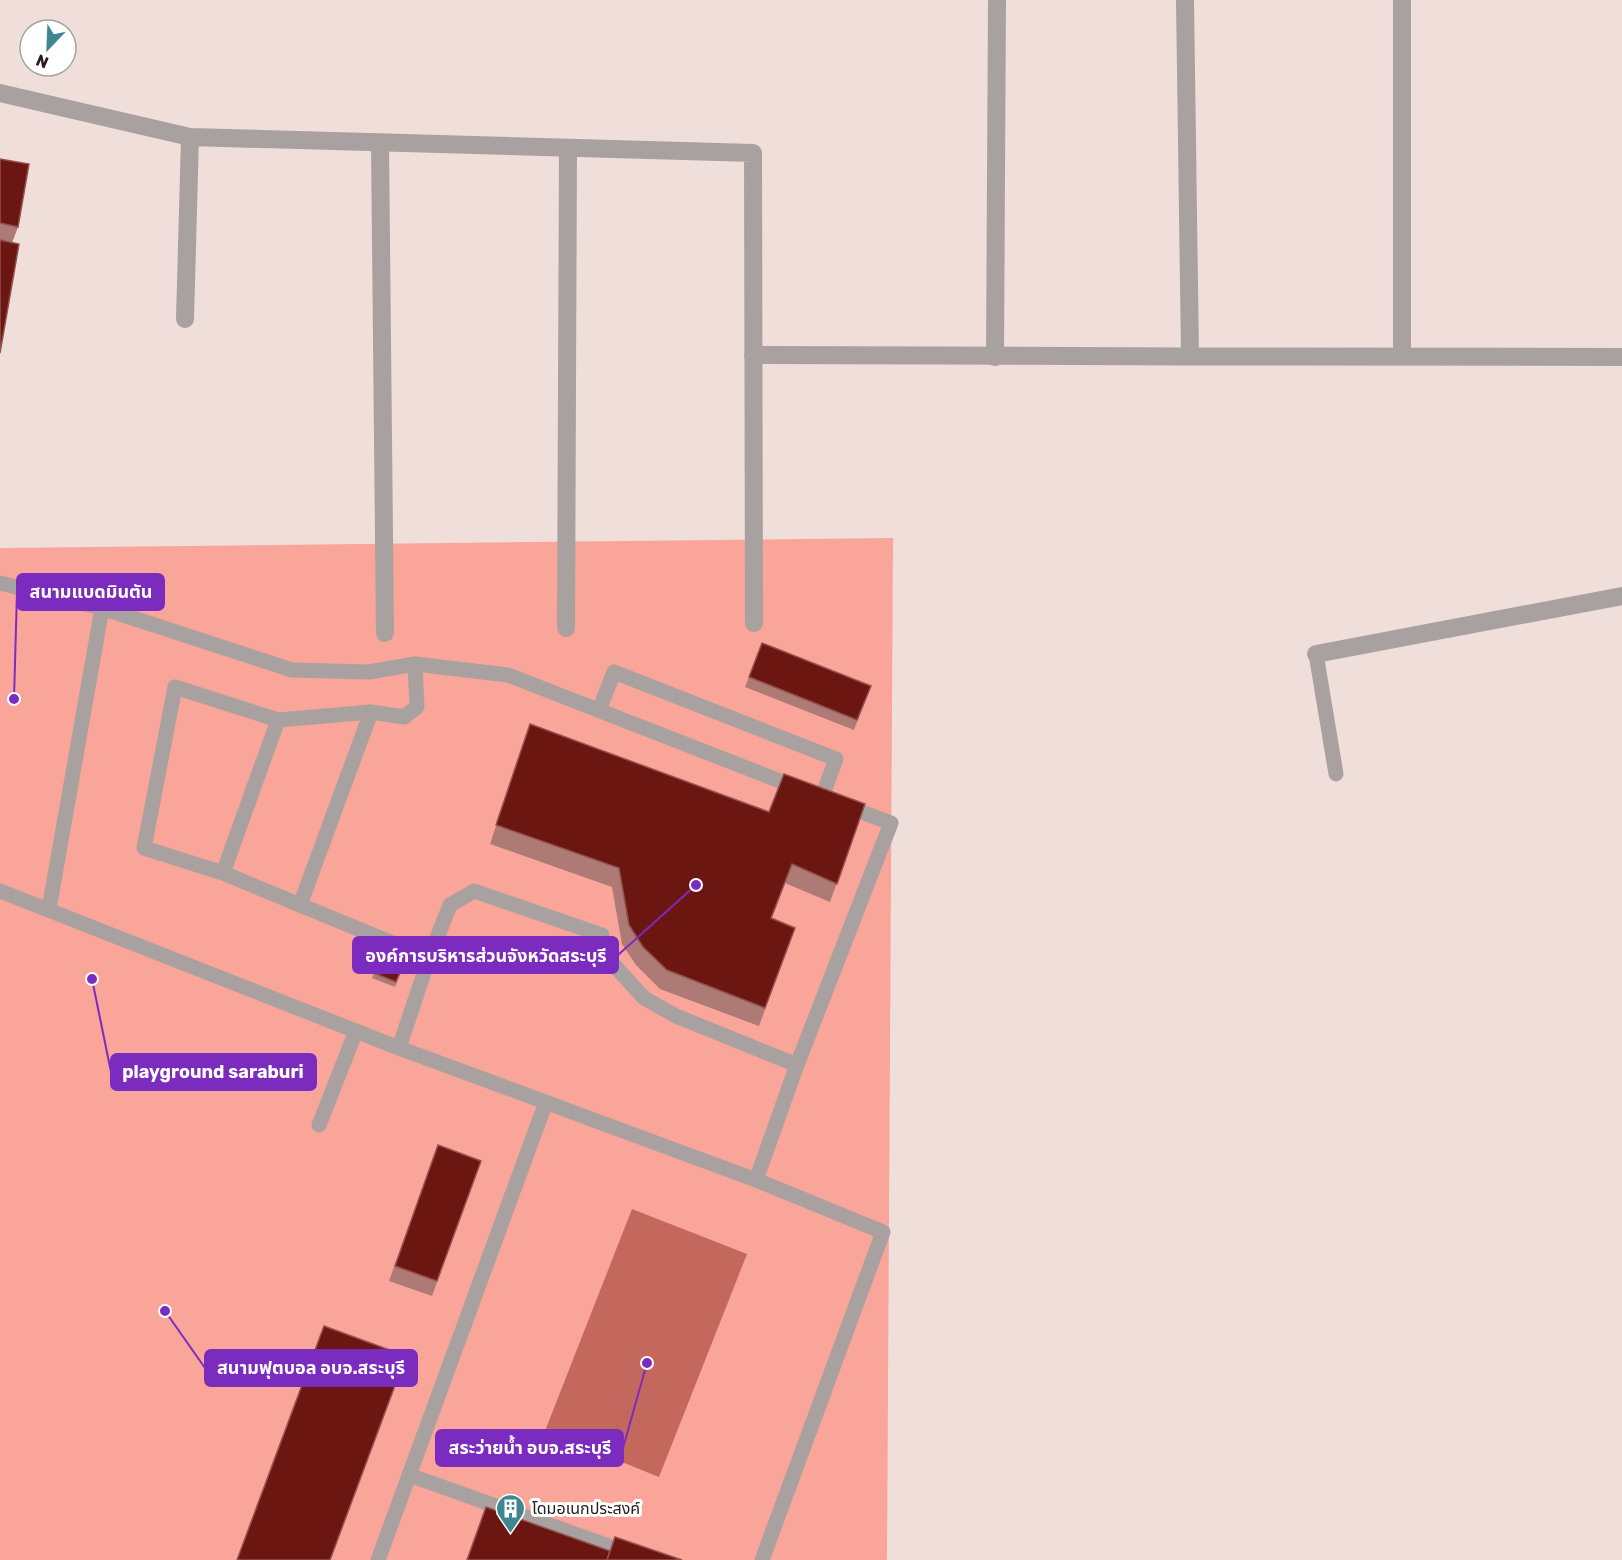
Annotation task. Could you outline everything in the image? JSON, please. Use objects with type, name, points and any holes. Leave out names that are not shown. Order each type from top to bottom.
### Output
[{"type":"street","points":[[995,357],[997,0]]},
{"type":"street","points":[[1185,0],[1190,355]]},
{"type":"street","points":[[1402,0],[1402,355]]},
{"type":"street","points":[[0,93],[190,137],[753,153],[753,623]]},
{"type":"street","points":[[185,319],[190,137]]},
{"type":"street","points":[[380,144],[385,633]]},
{"type":"street","points":[[566,628],[568,148]]},
{"type":"street","points":[[753,355],[1622,357]]},
{"type":"street","points":[[1316,654],[1622,596]]},
{"type":"lane","points":[[0,583],[102,608],[292,670],[369,672],[415,664],[508,675],[891,823],[797,1065],[756,1180]]},
{"type":"lane","points":[[48,909],[102,608]]},
{"type":"lane","points":[[1316,654],[1335,774]]},
{"type":"lane","points":[[415,664],[417,707],[404,717],[371,712],[278,720],[175,687],[144,848],[223,873],[429,958]]},
{"type":"lane","points":[[599,710],[615,672],[836,759],[822,797]]},
{"type":"lane","points":[[300,905],[371,712]]},
{"type":"lane","points":[[223,873],[278,720]]},
{"type":"lane","points":[[0,891],[399,1048],[756,1180],[883,1232],[762,1560]]},
{"type":"lane","points":[[399,1048],[429,958],[450,905],[474,891],[602,935],[605,955],[644,998],[676,1016],[797,1065]]},
{"type":"lane","points":[[319,1125],[356,1031]]},
{"type":"lane","points":[[378,1560],[546,1102]]},
{"type":"lane","points":[[409,1475],[648,1560]]},
{"type":"shaded area","points":[[893,538],[887,1560],[0,1560],[0,548]]},
{"type":"shaded area","points":[[632,1209],[747,1254],[659,1477],[545,1431]]},
{"type":"building","points":[[0,159],[29,164],[18,227],[0,223]]},
{"type":"building","points":[[0,240],[19,244],[0,353]]},
{"type":"building","points":[[762,643],[871,686],[857,720],[749,677]]},
{"type":"building","points":[[530,724],[769,812],[784,774],[865,804],[837,884],[792,864],[771,918],[795,928],[765,1008],[667,970],[643,947],[629,925],[619,868],[496,825]]},
{"type":"building","points":[[383,952],[405,961],[396,982],[374,973]]},
{"type":"building","points":[[438,1145],[481,1161],[437,1281],[395,1266]]},
{"type":"building","points":[[324,1326],[406,1356],[330,1560],[237,1560]]},
{"type":"building","name":"โดมอเนกประสงค์","points":[[486,1507],[610,1551],[607,1560],[467,1560]]},
{"type":"building","points":[[615,1537],[682,1560],[607,1560]]},
{"type":"place","name":"สนามแบดมินตัน","points":[[14,699]]},
{"type":"place","name":"องค์การบริหารส่วนจังหวัดสระบุรี","points":[[696,885]]},
{"type":"place","name":"playground saraburi","points":[[92,979]]},
{"type":"place","name":"สนามฟุตบอล อบจ.สระบุรี","points":[[165,1311]]},
{"type":"place","name":"สระว่ายน้ำ อบจ.สระบุรี","points":[[647,1363]]},
{"type":"place","name":"โดมอเนกประสงค์","points":[[511,1534]]}]
